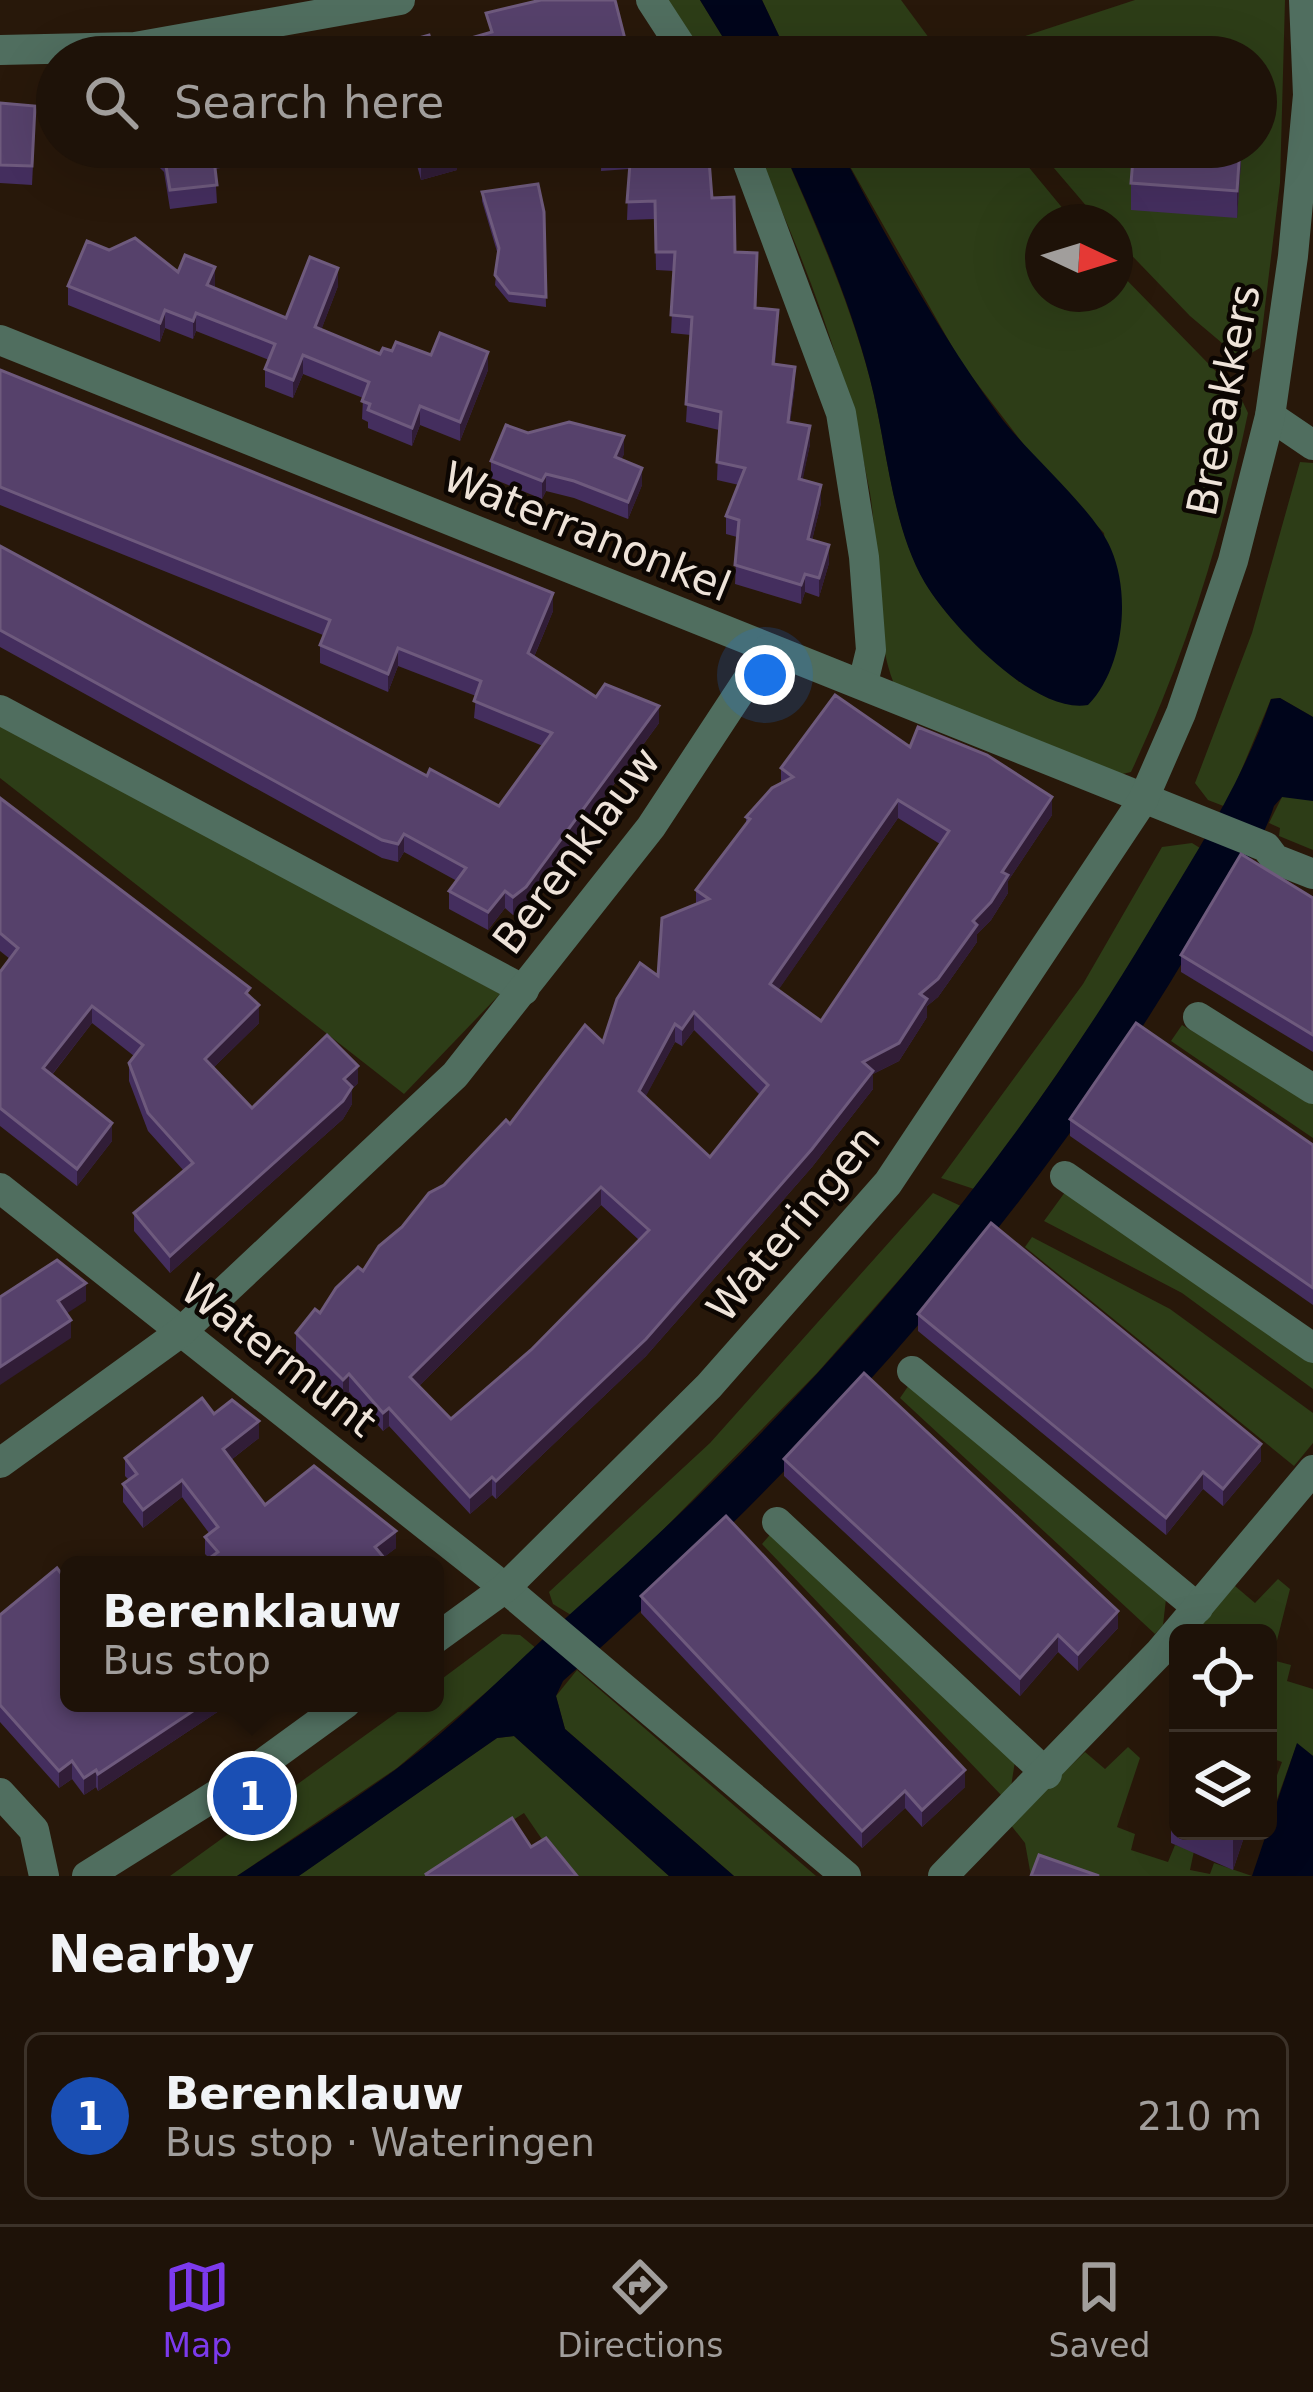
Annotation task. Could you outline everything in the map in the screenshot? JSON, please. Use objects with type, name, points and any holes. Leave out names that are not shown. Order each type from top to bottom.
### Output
[{"type":"street","points":[[197,36],[400,0]]},
{"type":"street","points":[[651,0],[674,36]]},
{"type":"street","name":"Breeakkers","points":[[1142,800],[1180,713],[1233,561],[1270,416],[1310,94],[1304,0]]},
{"type":"street","points":[[0,50],[36,49]]},
{"type":"street","points":[[750,168],[841,413],[864,557],[871,650],[862,683]]},
{"type":"street","name":"Waterranonkel","points":[[0,340],[1266,847],[1275,859],[1313,874]]},
{"type":"street","points":[[1270,416],[1313,445]]},
{"type":"street","name":"Berenklauw","points":[[0,1463],[181,1332],[416,1114],[524,990],[650,827],[768,649]]},
{"type":"street","points":[[0,710],[524,990]]},
{"type":"street","name":"Wateringen","points":[[444,1633],[506,1588],[709,1386],[888,1184],[1142,800]]},
{"type":"street","points":[[1198,1016],[1313,1089]]},
{"type":"street","points":[[1065,1176],[1313,1348]]},
{"type":"street","name":"Watermunt","points":[[0,1188],[506,1588],[846,1876]]},
{"type":"street","points":[[912,1371],[1198,1608]]},
{"type":"street","points":[[943,1876],[1047,1774],[1198,1608],[1313,1471]]},
{"type":"street","points":[[777,1522],[1047,1774]]},
{"type":"street","points":[[87,1876],[240,1780],[334,1712]]},
{"type":"street","points":[[0,1793],[34,1830],[44,1876]]},
{"type":"green space","points":[[661,0],[700,0],[722,36],[686,36]]},
{"type":"green space","points":[[762,0],[901,0],[928,36],[779,36]]},
{"type":"green space","points":[[1135,0],[1285,0],[1280,183],[1260,348],[1241,359],[1190,316],[1133,257],[1133,204],[1085,204],[1054,168],[1277,168],[1277,36],[1025,36]]},
{"type":"green space","points":[[762,168],[791,168],[830,261],[870,379],[904,535],[925,582],[968,635],[1019,682],[1106,678],[1117,647],[1104,533],[1044,471],[962,364],[851,168],[1029,168],[1059,204],[1025,204],[1025,312],[1133,312],[1133,286],[1240,396],[1248,413],[1214,551],[1185,641],[1131,772],[1118,775],[894,684],[882,639],[873,516],[861,448],[807,273]]},
{"type":"green space","points":[[1300,462],[1313,463],[1313,717],[1280,698],[1271,699],[1226,807],[1208,800],[1195,783],[1252,633]]},
{"type":"green space","points":[[0,718],[500,994],[404,1094],[0,778]]},
{"type":"green space","points":[[1282,797],[1313,801],[1313,850],[1279,836],[1280,828],[1269,823]]},
{"type":"green space","points":[[1192,843],[1200,848],[1108,1000],[977,1190],[941,1178],[1083,984],[1162,847]]},
{"type":"green space","points":[[1182,1025],[1313,1103],[1313,1138],[1171,1041]]},
{"type":"green space","points":[[1068,1188],[1313,1358],[1313,1389],[1182,1293],[1044,1221]]},
{"type":"green space","points":[[933,1193],[963,1207],[818,1372],[608,1586],[571,1615],[553,1604],[549,1592],[710,1443]]},
{"type":"green space","points":[[1032,1237],[1170,1309],[1313,1413],[1313,1443],[1294,1466],[1025,1247]]},
{"type":"green space","points":[[911,1382],[1166,1599],[1163,1625],[1155,1634],[900,1398]]},
{"type":"green space","points":[[774,1530],[1015,1761],[1011,1787],[1002,1796],[762,1544]]},
{"type":"green space","points":[[1278,1579],[1290,1589],[1277,1640],[1277,1624],[1200,1624],[1235,1586],[1255,1603]]},
{"type":"green space","points":[[502,1634],[520,1635],[537,1649],[397,1768],[237,1876],[170,1876],[398,1712],[444,1712],[444,1677]]},
{"type":"green space","points":[[1277,1661],[1291,1665],[1287,1681],[1313,1689],[1313,1756],[1297,1744],[1277,1799],[1282,1762],[1277,1760]]},
{"type":"green space","points":[[577,1670],[816,1876],[734,1876],[565,1729],[556,1696]]},
{"type":"green space","points":[[514,1736],[669,1876],[567,1876],[524,1813],[426,1876],[298,1876],[497,1738]]},
{"type":"green space","points":[[1128,1747],[1140,1758],[1117,1827],[1135,1834],[1131,1850],[1168,1862],[1175,1845],[1194,1851],[1190,1870],[1210,1874],[1214,1863],[1252,1876],[1031,1876],[1025,1843],[1010,1824],[1085,1752],[1105,1769]]},
{"type":"water","points":[[700,0],[762,0],[779,36],[722,36]]},
{"type":"water","points":[[791,168],[850,168],[914,284],[999,415],[1103,534],[1117,567],[1122,609],[1110,671],[1088,705],[1067,704],[1020,682],[974,643],[925,583],[904,536],[870,379],[819,232]]},
{"type":"water","points":[[1280,698],[1313,717],[1313,801],[1282,797],[1274,806],[1248,861],[1127,1051],[984,1246],[906,1339],[740,1516],[563,1681],[556,1696],[565,1729],[734,1876],[669,1876],[514,1736],[497,1738],[299,1876],[237,1876],[376,1784],[443,1731],[740,1455],[890,1292],[1027,1117],[1090,1026],[1216,818],[1271,699]]},
{"type":"water","points":[[1297,1743],[1313,1756],[1313,1876],[1252,1876],[1264,1840],[1277,1840],[1277,1802]]},
{"type":"building","points":[[541,0],[615,0],[624,36],[478,36],[492,32],[486,13]]},
{"type":"building","points":[[0,103],[35,106],[32,166],[0,165]]},
{"type":"building","points":[[166,168],[215,168],[217,185],[170,190]]},
{"type":"building","points":[[630,168],[710,168],[712,198],[734,197],[735,252],[757,253],[755,308],[778,310],[773,364],[795,367],[788,422],[810,426],[799,479],[821,485],[808,539],[829,545],[819,578],[805,574],[801,585],[735,565],[739,520],[726,516],[745,468],[717,462],[721,412],[686,404],[692,317],[671,315],[675,252],[656,252],[655,201],[627,202]]},
{"type":"building","points":[[1132,168],[1239,168],[1237,191],[1131,183]]},
{"type":"building","points":[[538,184],[544,212],[546,297],[509,293],[495,275],[499,248],[482,192]]},
{"type":"building","points":[[135,238],[178,272],[185,255],[215,267],[207,285],[286,318],[310,257],[338,268],[315,327],[380,354],[383,348],[392,351],[396,342],[431,355],[440,333],[488,352],[460,422],[420,406],[412,428],[368,410],[370,404],[362,401],[369,382],[303,355],[293,380],[265,369],[275,344],[196,313],[193,321],[165,310],[160,323],[68,286],[87,241],[109,250]]},
{"type":"building","points":[[0,370],[553,593],[528,653],[596,697],[605,684],[659,706],[526,887],[513,897],[505,891],[488,912],[449,891],[466,868],[404,834],[398,844],[382,840],[0,630],[0,546],[427,776],[430,769],[499,806],[552,733],[474,701],[481,681],[398,648],[388,674],[320,645],[330,620],[0,487]]},
{"type":"building","points":[[569,422],[624,436],[615,457],[642,468],[628,502],[574,481],[546,474],[542,481],[491,461],[506,425],[528,433]]},
{"type":"building","points":[[835,695],[910,747],[918,727],[987,755],[1052,797],[1002,872],[1008,875],[991,902],[973,921],[977,925],[938,979],[920,994],[927,999],[899,1043],[863,1062],[873,1071],[812,1149],[646,1339],[496,1481],[492,1477],[470,1497],[389,1408],[383,1413],[349,1374],[343,1380],[296,1333],[315,1309],[320,1313],[358,1267],[363,1271],[379,1246],[402,1227],[429,1193],[444,1185],[506,1120],[510,1124],[585,1025],[603,1042],[617,999],[640,963],[658,976],[662,918],[709,899],[696,890],[750,819],[746,817],[772,788],[793,777],[781,768]],"holes":[[[898,800],[949,831],[821,1021],[770,984]],[[694,1012],[768,1085],[710,1157],[639,1091],[675,1024],[682,1029]],[[601,1187],[649,1230],[531,1350],[451,1419],[410,1377]]]},
{"type":"building","points":[[0,798],[250,988],[246,993],[259,1005],[205,1059],[252,1108],[327,1035],[358,1066],[344,1079],[352,1087],[343,1101],[170,1256],[134,1213],[193,1163],[148,1113],[129,1063],[143,1045],[92,1006],[43,1068],[112,1123],[77,1169],[0,1108],[0,972],[18,948],[0,933]]},
{"type":"building","points":[[1241,854],[1313,898],[1313,1035],[1181,955]]},
{"type":"building","points":[[1136,1023],[1313,1145],[1313,1288],[1070,1119]]},
{"type":"building","points":[[991,1223],[1261,1444],[1223,1489],[1203,1472],[1166,1518],[918,1314]]},
{"type":"building","points":[[57,1260],[86,1283],[58,1301],[71,1320],[0,1367],[0,1297]]},
{"type":"building","points":[[864,1373],[1118,1611],[1078,1654],[1058,1635],[1020,1678],[784,1459]]},
{"type":"building","points":[[202,1398],[214,1414],[232,1400],[259,1421],[223,1449],[265,1505],[314,1466],[396,1531],[375,1547],[382,1556],[212,1556],[218,1552],[205,1537],[218,1527],[182,1480],[143,1510],[123,1484],[137,1474],[125,1458]]},
{"type":"building","points":[[726,1516],[965,1770],[922,1810],[905,1791],[862,1831],[641,1596]]},
{"type":"building","points":[[57,1568],[60,1712],[191,1712],[98,1774],[96,1770],[84,1778],[72,1761],[59,1771],[0,1705],[0,1615]]},
{"type":"building","points":[[512,1818],[531,1847],[546,1838],[577,1876],[427,1876],[426,1874]]},
{"type":"building","points":[[1039,1855],[1099,1876],[1031,1876]]},
{"type":"place","name":"Berenklauw","points":[[252,1796]]}]
